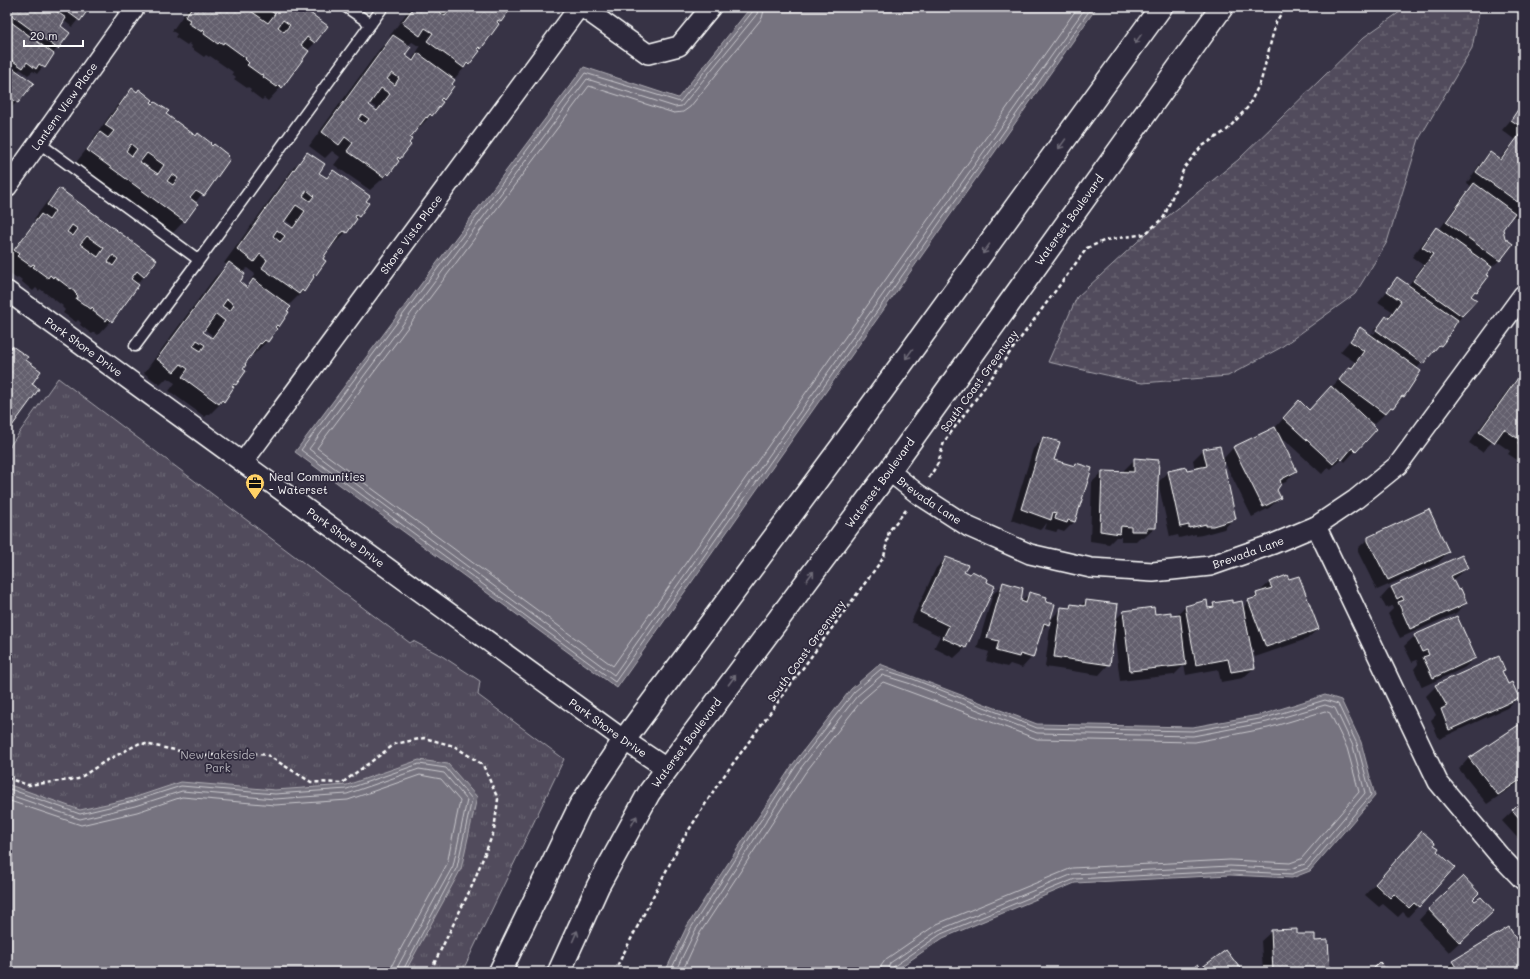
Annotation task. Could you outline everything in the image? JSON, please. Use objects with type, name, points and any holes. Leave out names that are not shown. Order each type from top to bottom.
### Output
[{"type":"street","name":"Lantern View Place","points":[[7,187],[135,7]]},
{"type":"street","points":[[580,7],[648,54],[679,46],[711,7]]},
{"type":"street","name":"Shore Vista Place","points":[[243,462],[580,7]]},
{"type":"street","points":[[500,972],[580,806],[624,740],[845,442],[1161,7]]},
{"type":"street","name":"Waterset Boulevard","points":[[559,972],[598,886],[649,793],[666,768],[889,471],[1222,7]]},
{"type":"street","name":"Park Shore Drive","points":[[7,291],[624,740],[666,768]]},
{"type":"street","name":"Brevada Lane","points":[[889,471],[918,494],[969,527],[1030,554],[1091,568],[1154,572],[1210,566],[1273,544],[1316,526],[1356,499],[1398,465],[1516,319],[1523,295]]},
{"type":"street","points":[[1316,526],[1438,782],[1499,855],[1523,880]]},
{"type":"lane","points":[[346,7],[371,24]]},
{"type":"lane","points":[[135,346],[383,7]]},
{"type":"lane","points":[[39,143],[199,260]]},
{"type":"path","name":"South Coast Greenway","points":[[614,972],[680,844],[718,784],[884,557],[889,531],[918,494],[938,463],[944,442],[1087,248],[1106,240],[1145,234],[1164,218],[1184,168],[1201,147],[1227,130],[1248,107],[1261,81],[1276,22],[1285,7]]},
{"type":"path","points":[[7,778],[28,785],[78,779],[104,762],[140,743],[205,756],[243,752],[267,755],[311,782],[342,783],[395,744],[424,738],[454,746],[483,765],[498,799],[494,831],[471,888],[430,972]]},
{"type":"green space","points":[[1407,7],[1480,7],[1472,48],[1419,139],[1387,242],[1355,294],[1280,348],[1228,376],[1142,383],[1048,362],[1077,297],[1147,233],[1238,160],[1364,37]]},
{"type":"green space","name":"New Lakeside Park","points":[[58,378],[410,643],[413,641],[442,656],[480,681],[478,695],[564,759],[462,972],[7,972],[7,450]]},
{"type":"water","points":[[751,7],[1097,7],[617,688],[295,452],[584,67],[678,98]]},
{"type":"water","points":[[880,664],[1037,724],[1193,727],[1264,714],[1325,695],[1341,700],[1361,742],[1375,796],[1310,871],[1292,878],[1230,875],[1075,883],[943,938],[893,972],[665,972],[687,926],[793,764],[851,689]]},
{"type":"water","points":[[419,760],[448,764],[477,797],[461,869],[405,972],[7,972],[7,784],[80,810],[133,798],[181,782],[275,790],[347,785]]},
{"type":"building","points":[[7,7],[50,7],[66,18],[61,26],[70,33],[58,49],[7,12]]},
{"type":"building","points":[[61,7],[90,7],[80,21]]},
{"type":"building","points":[[192,7],[254,7],[251,11],[268,23],[275,14],[265,7],[302,7],[328,26],[315,43],[307,37],[301,45],[309,51],[282,88],[279,85],[277,87],[263,77],[264,75],[261,75],[247,65],[249,63],[245,59],[246,58],[224,42],[223,44],[220,42],[218,44],[204,34],[205,32],[203,30],[202,32],[188,23],[190,20],[185,17]],"holes":[[[283,20],[290,25],[284,32],[278,27]]]},
{"type":"building","points":[[414,7],[440,7],[438,11],[445,16],[452,7],[511,8],[501,22],[498,20],[497,22],[499,24],[481,49],[479,47],[477,49],[480,51],[469,65],[467,63],[464,68],[427,41],[433,33],[425,28],[420,36],[402,23]]},
{"type":"building","points":[[7,19],[54,54],[45,68],[39,64],[36,69],[27,62],[23,68],[7,57]]},
{"type":"building","points":[[393,35],[411,47],[405,55],[413,61],[418,53],[455,80],[452,84],[454,86],[444,100],[442,98],[440,100],[443,102],[432,116],[430,114],[427,118],[426,117],[410,138],[412,139],[409,143],[411,145],[400,159],[398,157],[397,159],[399,161],[389,175],[387,173],[384,177],[347,151],[353,143],[345,137],[339,145],[322,132]],"holes":[[[392,73],[399,78],[395,85],[387,79]],[[381,88],[390,94],[377,111],[369,105]],[[362,114],[369,119],[365,124],[358,119]]]},
{"type":"building","points":[[7,64],[34,83],[18,103],[7,96]]},
{"type":"building","points":[[132,88],[137,92],[139,89],[153,100],[151,102],[153,104],[155,102],[169,111],[166,114],[196,136],[198,133],[211,143],[210,144],[212,146],[214,144],[228,155],[227,156],[230,159],[204,196],[196,191],[190,198],[198,204],[185,222],[87,150],[100,132],[108,138],[114,131],[105,125]],"holes":[[[131,144],[137,149],[132,156],[126,151]],[[147,153],[164,165],[158,174],[140,162]],[[172,174],[178,178],[173,185],[167,181]]]},
{"type":"building","points":[[1521,105],[1523,107],[1523,128],[1511,120]]},
{"type":"building","points":[[1520,134],[1523,136],[1523,206],[1476,172],[1490,152],[1501,160]]},
{"type":"building","points":[[307,152],[325,164],[319,173],[327,178],[333,170],[370,196],[366,201],[369,203],[359,217],[356,215],[355,217],[357,219],[347,233],[344,231],[340,234],[325,255],[323,259],[326,261],[316,275],[314,274],[314,277],[304,292],[302,290],[299,294],[262,268],[267,260],[260,254],[254,262],[237,249]],"holes":[[[307,190],[314,196],[310,201],[303,196]],[[296,205],[305,211],[293,228],[284,222]],[[277,230],[285,236],[280,242],[273,236]]]},
{"type":"building","points":[[1474,183],[1515,213],[1503,229],[1505,238],[1513,244],[1500,261],[1446,222]]},
{"type":"building","points":[[59,188],[157,260],[144,277],[137,271],[131,279],[139,285],[112,322],[108,318],[106,321],[93,311],[94,309],[92,307],[91,309],[76,299],[78,296],[75,292],[54,276],[53,278],[50,275],[48,278],[33,267],[35,265],[33,264],[31,266],[17,256],[19,254],[14,250],[41,214],[49,220],[55,211],[47,205]],"holes":[[[72,225],[78,229],[73,236],[67,232]],[[87,236],[104,248],[98,257],[80,244]],[[113,255],[118,259],[113,266],[108,262]]]},
{"type":"building","points":[[1436,227],[1492,267],[1486,275],[1489,276],[1477,292],[1475,291],[1471,296],[1477,300],[1462,316],[1413,281],[1433,254],[1422,247]]},
{"type":"building","points":[[229,262],[245,274],[240,282],[247,288],[253,279],[291,307],[287,311],[289,312],[279,327],[277,325],[275,327],[277,329],[268,342],[265,340],[261,344],[260,343],[245,364],[246,365],[243,369],[246,371],[236,385],[234,384],[232,386],[234,387],[224,402],[222,400],[219,404],[182,377],[188,369],[181,364],[174,372],[157,359]],"holes":[[[227,299],[234,305],[230,311],[222,306]],[[216,314],[225,321],[212,338],[203,332]],[[197,340],[205,345],[201,351],[193,346]]]},
{"type":"building","points":[[1397,277],[1458,320],[1445,341],[1441,346],[1439,345],[1423,364],[1376,330],[1386,316],[1389,318],[1401,301],[1387,291]]},
{"type":"building","points":[[1360,327],[1421,371],[1404,397],[1402,396],[1393,408],[1391,407],[1385,414],[1339,380],[1349,367],[1352,368],[1364,351],[1350,341]]},
{"type":"building","points":[[12,346],[28,357],[26,360],[41,371],[32,384],[39,389],[7,433],[7,353]]},
{"type":"building","points":[[1523,371],[1523,447],[1518,443],[1520,440],[1504,429],[1494,443],[1479,432]]},
{"type":"building","points":[[1331,386],[1377,429],[1356,452],[1352,448],[1342,460],[1339,457],[1333,464],[1283,418],[1299,400],[1309,410]]},
{"type":"building","points":[[1275,427],[1297,471],[1280,480],[1281,484],[1277,490],[1281,498],[1263,507],[1233,447]]},
{"type":"building","points":[[1043,437],[1060,442],[1054,460],[1075,466],[1076,463],[1092,468],[1075,522],[1068,520],[1067,523],[1055,519],[1056,513],[1053,512],[1051,520],[1021,509]]},
{"type":"building","points":[[1220,446],[1236,519],[1213,526],[1206,526],[1206,524],[1189,528],[1189,525],[1180,527],[1168,471],[1186,467],[1187,470],[1207,466],[1203,449]]},
{"type":"building","points":[[1134,458],[1159,460],[1156,528],[1147,528],[1147,531],[1131,531],[1131,527],[1121,526],[1120,534],[1100,531],[1102,471],[1134,472]]},
{"type":"building","points":[[1429,509],[1449,552],[1388,580],[1368,541],[1368,537]]},
{"type":"building","points":[[1462,555],[1468,568],[1451,576],[1458,590],[1461,589],[1467,603],[1410,629],[1398,602],[1404,600],[1402,596],[1397,599],[1391,587]]},
{"type":"building","points":[[946,557],[968,565],[964,571],[970,574],[972,571],[988,579],[987,582],[995,586],[966,648],[943,638],[949,626],[920,612]]},
{"type":"building","points":[[1287,575],[1289,579],[1299,576],[1319,629],[1266,647],[1248,600],[1257,597],[1256,593],[1272,588],[1269,582]]},
{"type":"building","points":[[1003,582],[1023,588],[1021,601],[1026,603],[1029,592],[1047,597],[1046,602],[1055,604],[1049,625],[1044,623],[1033,658],[1020,654],[1019,657],[996,651],[999,641],[987,638]]},
{"type":"building","points":[[1086,600],[1118,604],[1110,665],[1054,657],[1061,607],[1070,608],[1071,604],[1085,606]]},
{"type":"building","points":[[1207,600],[1208,608],[1214,607],[1213,603],[1232,600],[1232,603],[1242,601],[1255,668],[1231,672],[1228,659],[1196,665],[1185,606]]},
{"type":"building","points":[[1154,607],[1155,614],[1171,612],[1171,616],[1180,615],[1186,665],[1130,671],[1123,611]]},
{"type":"building","points":[[1457,616],[1476,658],[1433,678],[1423,657],[1429,655],[1427,650],[1422,652],[1414,635]]},
{"type":"building","points":[[1499,656],[1505,670],[1502,671],[1508,684],[1512,682],[1519,698],[1449,730],[1441,709],[1447,706],[1435,685]]},
{"type":"building","points":[[1523,722],[1523,778],[1498,795],[1469,758]]},
{"type":"building","points":[[1523,799],[1523,822],[1512,810]]},
{"type":"building","points":[[1422,831],[1435,843],[1434,845],[1439,848],[1437,851],[1455,867],[1419,907],[1414,903],[1409,908],[1394,894],[1390,898],[1375,884]]},
{"type":"building","points":[[1463,876],[1479,893],[1473,899],[1475,901],[1481,897],[1494,911],[1460,943],[1428,909]]},
{"type":"building","points":[[1509,927],[1518,942],[1519,949],[1523,947],[1523,972],[1459,972],[1452,961]]},
{"type":"building","points":[[1297,929],[1297,934],[1315,934],[1315,941],[1328,940],[1330,972],[1273,972],[1271,930]]},
{"type":"building","points":[[1226,950],[1243,972],[1187,972],[1198,964],[1201,968]]},
{"type":"building","points":[[1380,962],[1390,972],[1370,972]]},
{"type":"place","name":"Neal Communities - Waterset","points":[[255,500]]}]
